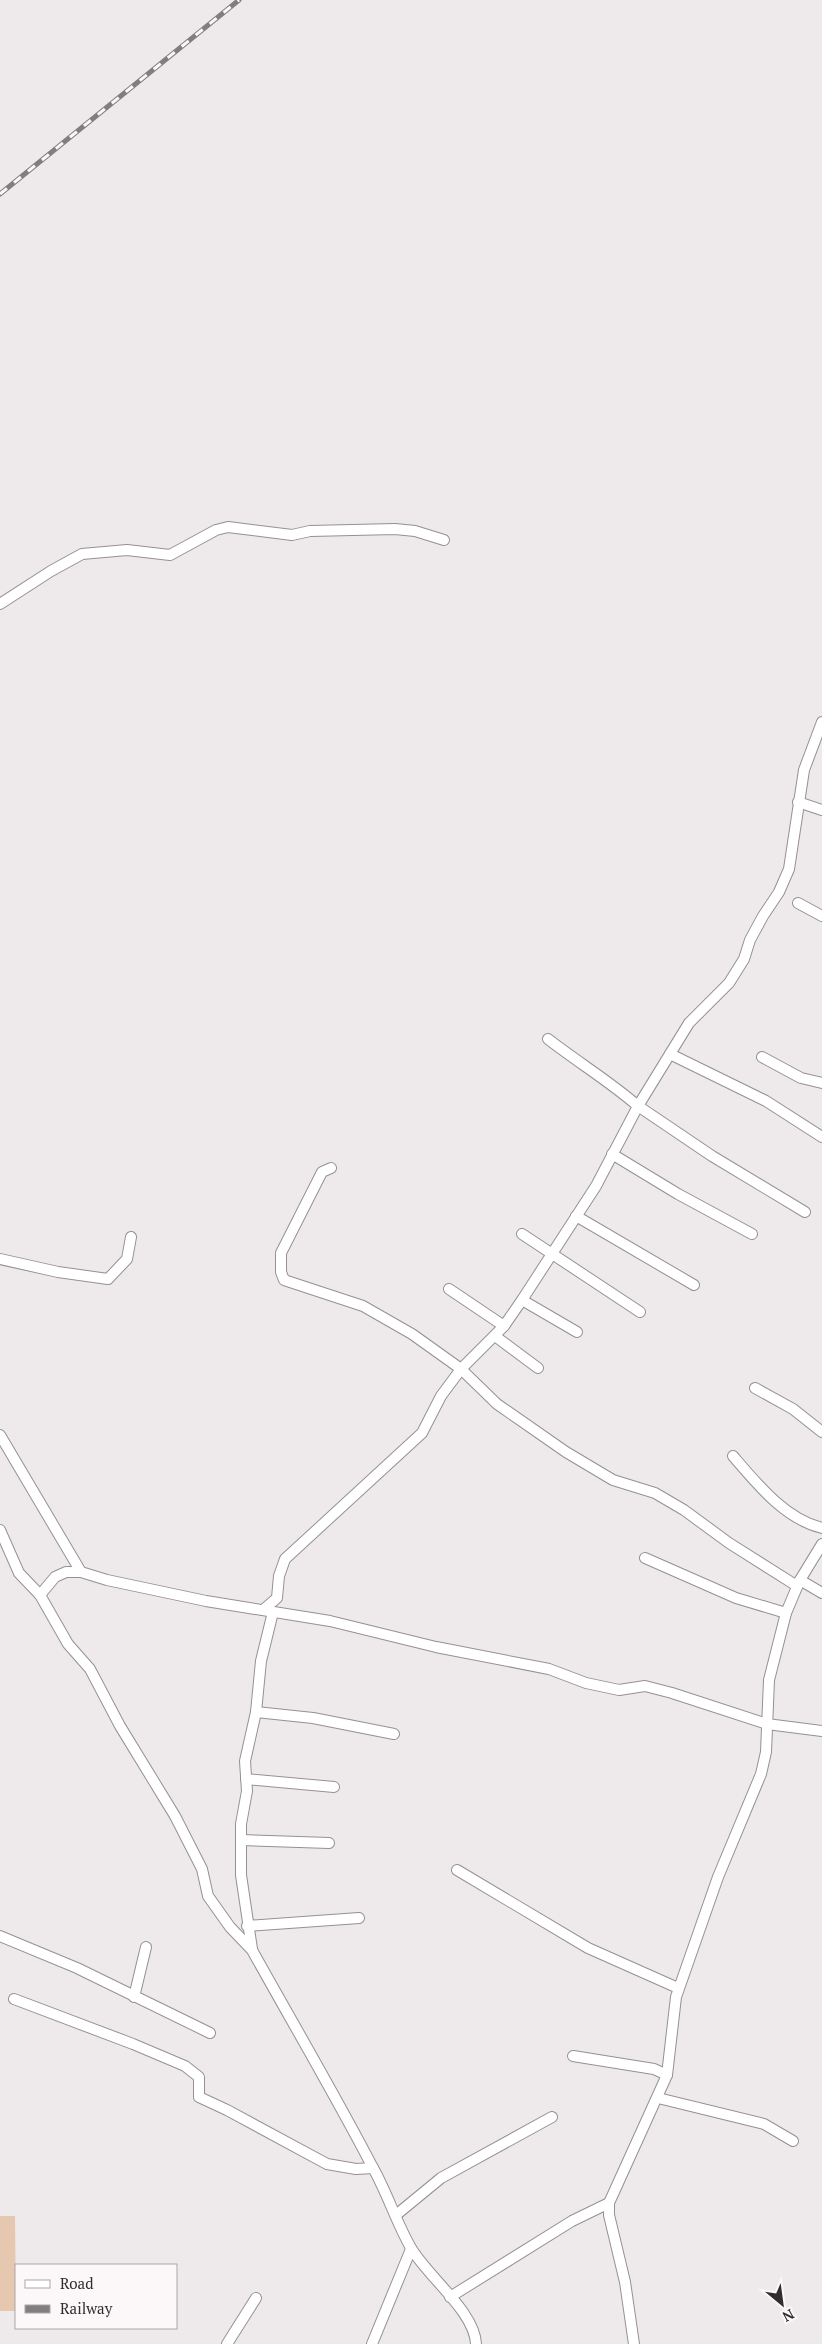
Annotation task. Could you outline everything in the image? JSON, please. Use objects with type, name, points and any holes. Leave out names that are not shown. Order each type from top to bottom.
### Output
[{"type":"street","points":[[0,604],[51,571],[82,554],[127,550],[170,555],[216,530],[228,527],[292,535],[310,530],[395,529],[415,531],[444,540]]},
{"type":"street","points":[[252,1950],[247,1926],[242,1875],[241,1824],[247,1791],[245,1761],[256,1712],[268,1611],[277,1598],[279,1576],[285,1558],[422,1433],[440,1396],[461,1369],[504,1326],[576,1216],[638,1106],[689,1024],[729,982],[744,959],[758,924],[779,892],[789,869],[804,770],[822,722]]},
{"type":"street","points":[[798,802],[822,810]]},
{"type":"street","points":[[798,903],[822,916]]},
{"type":"street","points":[[548,1039],[580,1064],[602,1076],[638,1106],[712,1156],[805,1212]]},
{"type":"street","points":[[670,1054],[766,1101],[822,1137]]},
{"type":"street","points":[[762,1057],[801,1078],[822,1083]]},
{"type":"street","points":[[612,1154],[678,1194],[752,1234]]},
{"type":"street","points":[[331,1168],[322,1172],[281,1252],[281,1272],[284,1280],[363,1306],[412,1334],[461,1369],[497,1404],[566,1452],[613,1480],[655,1494],[684,1510],[729,1543],[799,1583],[822,1593]]},
{"type":"street","points":[[576,1216],[694,1285]]},
{"type":"street","points":[[522,1234],[551,1255],[640,1312]]},
{"type":"street","points":[[0,1259],[58,1272],[108,1279],[127,1259],[130,1237]]},
{"type":"street","points":[[449,1289],[504,1326]]},
{"type":"street","points":[[522,1300],[578,1332]]},
{"type":"street","points":[[495,1336],[538,1368]]},
{"type":"street","points":[[755,1388],[793,1409],[822,1432]]},
{"type":"street","points":[[0,1435],[81,1572]]},
{"type":"street","points":[[733,1456],[759,1485],[792,1515],[822,1528]]},
{"type":"street","points":[[0,1530],[19,1573],[40,1595],[68,1644],[90,1669],[120,1726],[175,1816],[202,1869],[208,1896],[230,1927],[252,1950],[374,2168],[412,2249],[469,2320],[476,2344]]},
{"type":"street","points":[[634,2344],[630,2310],[609,2215],[609,2203],[667,2075],[673,2013],[678,1988],[718,1877],[761,1774],[766,1752],[769,1680],[786,1613],[799,1583],[822,1544]]},
{"type":"street","points":[[645,1558],[736,1598],[786,1613]]},
{"type":"street","points":[[40,1595],[55,1577],[66,1572],[81,1572],[126,1584],[330,1621],[436,1647],[549,1669],[586,1683],[619,1690],[645,1686],[767,1724],[822,1731]]},
{"type":"street","points":[[256,1712],[313,1718],[394,1734]]},
{"type":"street","points":[[246,1778],[334,1787]]},
{"type":"street","points":[[241,1840],[329,1843]]},
{"type":"street","points":[[457,1870],[588,1948],[678,1988]]},
{"type":"street","points":[[247,1926],[359,1918]]},
{"type":"street","points":[[0,1936],[77,1968],[210,2033]]},
{"type":"street","points":[[134,1997],[146,1947]]},
{"type":"street","points":[[14,1999],[133,2044],[185,2066],[199,2077],[199,2097],[327,2164],[356,2169],[374,2168]]},
{"type":"street","points":[[573,2056],[654,2069],[667,2075]]},
{"type":"street","points":[[658,2098],[764,2124],[793,2140]]},
{"type":"street","points":[[396,2214],[441,2178],[552,2117]]},
{"type":"street","points":[[450,2297],[572,2221],[609,2203]]},
{"type":"street","points":[[372,2344],[412,2249]]},
{"type":"street","points":[[227,2344],[256,2298]]},
{"type":"shaded area","points":[[0,2216],[15,2216],[15,2311],[0,2311]]},
{"type":"railway","points":[[0,194],[239,0]]}]
